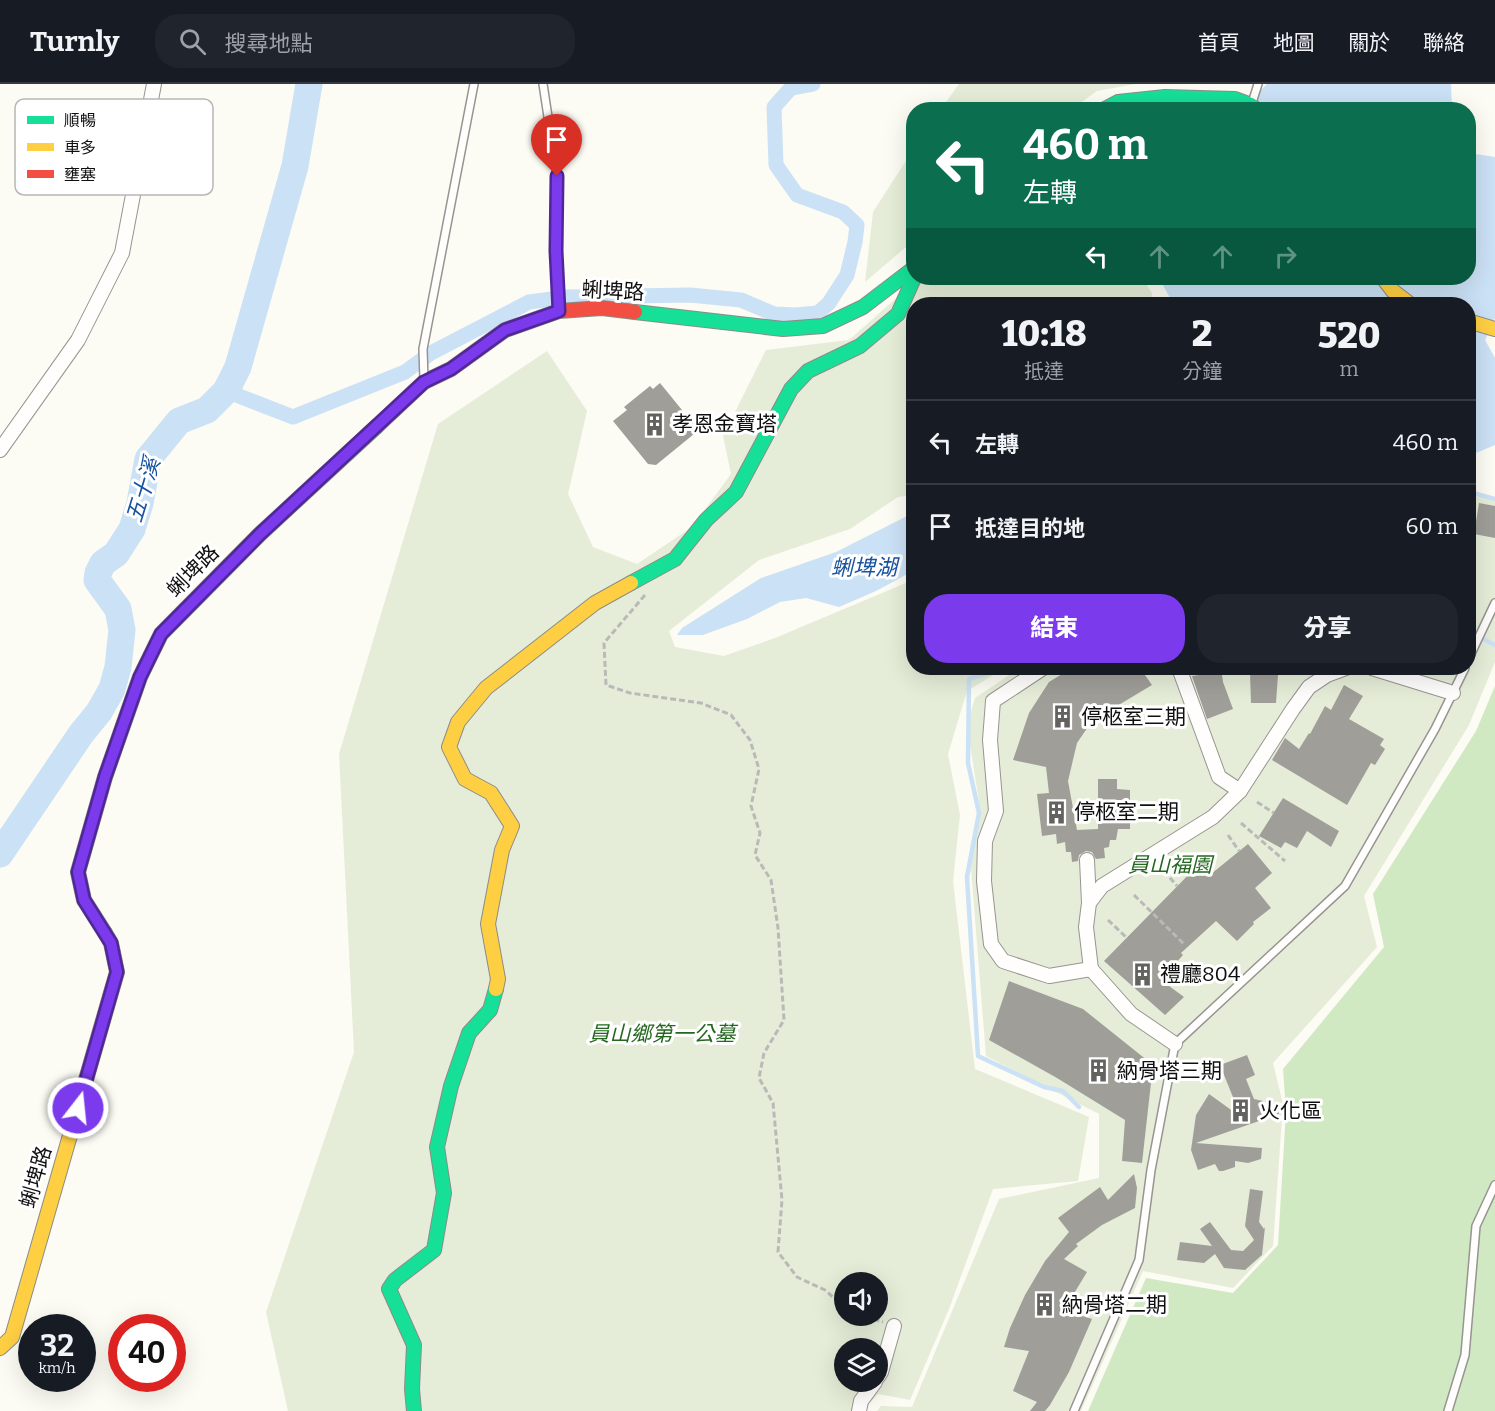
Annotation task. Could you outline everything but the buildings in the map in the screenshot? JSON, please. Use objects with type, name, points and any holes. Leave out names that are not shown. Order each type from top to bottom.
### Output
[{"type":"street","points":[[151,99],[154,84]]},
{"type":"street","points":[[1118,102],[1165,97],[1235,99],[1242,102]]},
{"type":"street","points":[[0,449],[78,340],[122,253],[133,195]]},
{"type":"street","name":"蜊埤路","points":[[0,1348],[12,1337],[117,972],[111,943],[84,900],[78,872],[105,777],[140,677],[161,634],[260,534],[424,382],[451,369],[505,330],[559,311],[603,308],[783,329],[823,326],[863,307],[906,274]]},
{"type":"street","points":[[414,1411],[412,1389],[414,1345],[389,1289],[395,1280],[434,1250],[444,1193],[437,1147],[451,1086],[470,1032],[490,1010],[498,980],[488,924],[502,850],[512,826],[491,793],[465,779],[448,747],[458,722],[486,688],[595,603],[675,559],[706,520],[736,492],[791,389],[808,371],[860,346],[898,314],[911,285]]},
{"type":"street","points":[[1388,285],[1401,297]]},
{"type":"street","points":[[1476,323],[1495,329]]},
{"type":"street","points":[[1032,675],[993,701],[990,740],[996,811],[985,841],[984,880],[992,944],[1003,961],[1049,976],[1091,969]]},
{"type":"street","points":[[1182,675],[1219,777],[1240,791]]},
{"type":"street","points":[[1089,903],[1102,886],[1213,817],[1240,791],[1309,687],[1327,675]]},
{"type":"street","points":[[1395,675],[1453,693]]},
{"type":"street","points":[[1087,860],[1089,903],[1086,927],[1091,969],[1131,1014],[1175,1044]]},
{"type":"street","points":[[888,1347],[894,1326]]},
{"type":"street","points":[[859,1411],[861,1401],[867,1392]]},
{"type":"lane","points":[[424,382],[423,349],[474,84]]},
{"type":"lane","points":[[543,84],[557,176],[559,311]]},
{"type":"lane","points":[[1255,102],[1258,84]]},
{"type":"lane","points":[[1476,643],[1495,603]]},
{"type":"lane","points":[[1074,1411],[1139,1260],[1151,1170],[1175,1044],[1345,886],[1462,675]]},
{"type":"lane","points":[[1448,1411],[1465,1355],[1476,1226],[1495,1185]]},
{"type":"path","points":[[646,593],[604,643],[606,685],[630,693],[701,703],[731,715],[750,740],[759,769],[751,806],[759,833],[755,855],[771,880],[778,928],[784,1020],[764,1053],[759,1078],[773,1103],[782,1200],[778,1252],[797,1277],[825,1290],[834,1298]]},
{"type":"path","points":[[1257,802],[1274,813]]},
{"type":"path","points":[[1241,823],[1286,861]]},
{"type":"path","points":[[1228,835],[1239,851]]},
{"type":"path","points":[[1164,871],[1177,886]]},
{"type":"path","points":[[1134,895],[1185,945]]},
{"type":"path","points":[[1108,920],[1127,938]]},
{"type":"green space","points":[[959,84],[1136,84],[1097,91],[1082,102],[946,102]]},
{"type":"green space","points":[[906,161],[906,247],[865,282],[873,212]]},
{"type":"green space","name":"員山鄉第一公墓","points":[[911,285],[1147,285],[1152,293],[1152,297],[906,297],[906,496],[898,497],[850,529],[759,560],[669,631],[675,647],[724,656],[775,638],[906,583],[906,675],[993,675],[967,691],[948,754],[960,815],[953,881],[975,1069],[1089,1117],[1078,1181],[993,1189],[949,1309],[910,1400],[878,1394],[862,1411],[288,1411],[266,1312],[354,1052],[339,754],[438,424],[547,351],[587,411],[568,494],[593,547],[637,564],[692,527],[731,474],[723,436],[766,350],[849,340]]},
{"type":"green space","name":"員山福園","points":[[1476,497],[1495,501],[1495,662],[1469,725],[1364,896],[1377,947],[1273,1063],[1283,1104],[1273,1246],[1233,1288],[1143,1271],[1081,1411],[877,1411],[881,1406],[912,1407],[999,1199],[1099,1178],[1099,1114],[986,1056],[971,869],[979,802],[967,725],[975,698],[1010,675],[1476,675]]},
{"type":"green space","points":[[1495,686],[1495,1411],[1088,1411],[1146,1278],[1233,1293],[1278,1245],[1286,1111],[1283,1069],[1384,947],[1373,894],[1476,731]]},
{"type":"water","points":[[1267,84],[1451,84],[1452,102],[1249,102]]},
{"type":"water","points":[[1476,154],[1495,157],[1495,318],[1485,340],[1495,358],[1495,445],[1476,453],[1476,297],[1169,297],[1163,285],[1476,285]]},
{"type":"water","name":"蜊埤湖","points":[[906,517],[906,575],[876,591],[839,607],[806,598],[780,602],[747,619],[703,635],[677,635],[682,628],[761,578],[836,552]]},
{"type":"waterway","name":"五十溪","points":[[0,854],[81,734],[99,712],[112,689],[118,667],[122,630],[118,609],[97,580],[98,573],[103,563],[116,554],[132,529],[140,503],[148,459],[179,421],[207,410],[226,391],[238,367],[295,166],[309,84]]},
{"type":"waterway","points":[[226,391],[293,417],[405,372],[431,353],[529,302],[567,297],[690,295],[741,300],[774,314],[818,313],[829,303],[847,275],[857,225],[843,212],[797,195],[776,165],[774,107],[791,88],[813,84]]},
{"type":"waterway","points":[[1476,494],[1495,499]]},
{"type":"waterway","points":[[1476,635],[1495,645]]},
{"type":"waterway","points":[[981,675],[969,679],[968,763],[979,813],[967,877],[978,1056],[1044,1087],[1063,1091],[1079,1107]]},
{"type":"traffic: fast","points":[[1118,102],[1165,97],[1235,99],[1243,102]]},
{"type":"traffic: fast","points":[[635,312],[783,329],[823,326],[863,307],[906,274]]},
{"type":"traffic: fast","points":[[631,583],[675,559],[706,520],[736,492],[791,389],[808,371],[860,346],[898,314],[911,285]]},
{"type":"traffic: fast","points":[[105,933],[84,900],[78,872],[105,777],[140,677],[161,634],[260,534],[377,426]]},
{"type":"traffic: fast","points":[[414,1411],[412,1389],[414,1345],[389,1289],[395,1280],[434,1250],[444,1193],[437,1147],[451,1086],[469,1033],[490,1010],[496,989]]},
{"type":"traffic: slow","points":[[1388,285],[1401,297]]},
{"type":"traffic: slow","points":[[1476,323],[1495,329]]},
{"type":"traffic: slow","points":[[496,989],[498,979],[488,924],[502,850],[512,826],[491,793],[465,779],[449,747],[458,722],[486,688],[595,603],[631,583]]},
{"type":"traffic: slow","points":[[0,1348],[12,1337],[117,972],[111,943],[105,933]]},
{"type":"traffic: jam","points":[[377,426],[424,382],[451,369],[505,330],[559,311],[602,308],[635,312]]},
{"type":"place","name":"孝恩金寶塔","points":[[654,424]]},
{"type":"place","name":"停柩室三期","points":[[1063,717]]},
{"type":"place","name":"停柩室二期","points":[[1056,812]]},
{"type":"place","name":"禮廳804","points":[[1142,974]]},
{"type":"place","name":"納骨塔三期","points":[[1099,1071]]},
{"type":"place","name":"火化區","points":[[1241,1111]]},
{"type":"place","name":"納骨塔二期","points":[[1044,1305]]},
{"type":"route","points":[[78,1108],[117,972],[111,943],[84,900],[78,872],[105,777],[140,677],[161,634],[260,534],[424,382],[451,369],[505,330],[559,311],[556,251],[557,176]]}]
